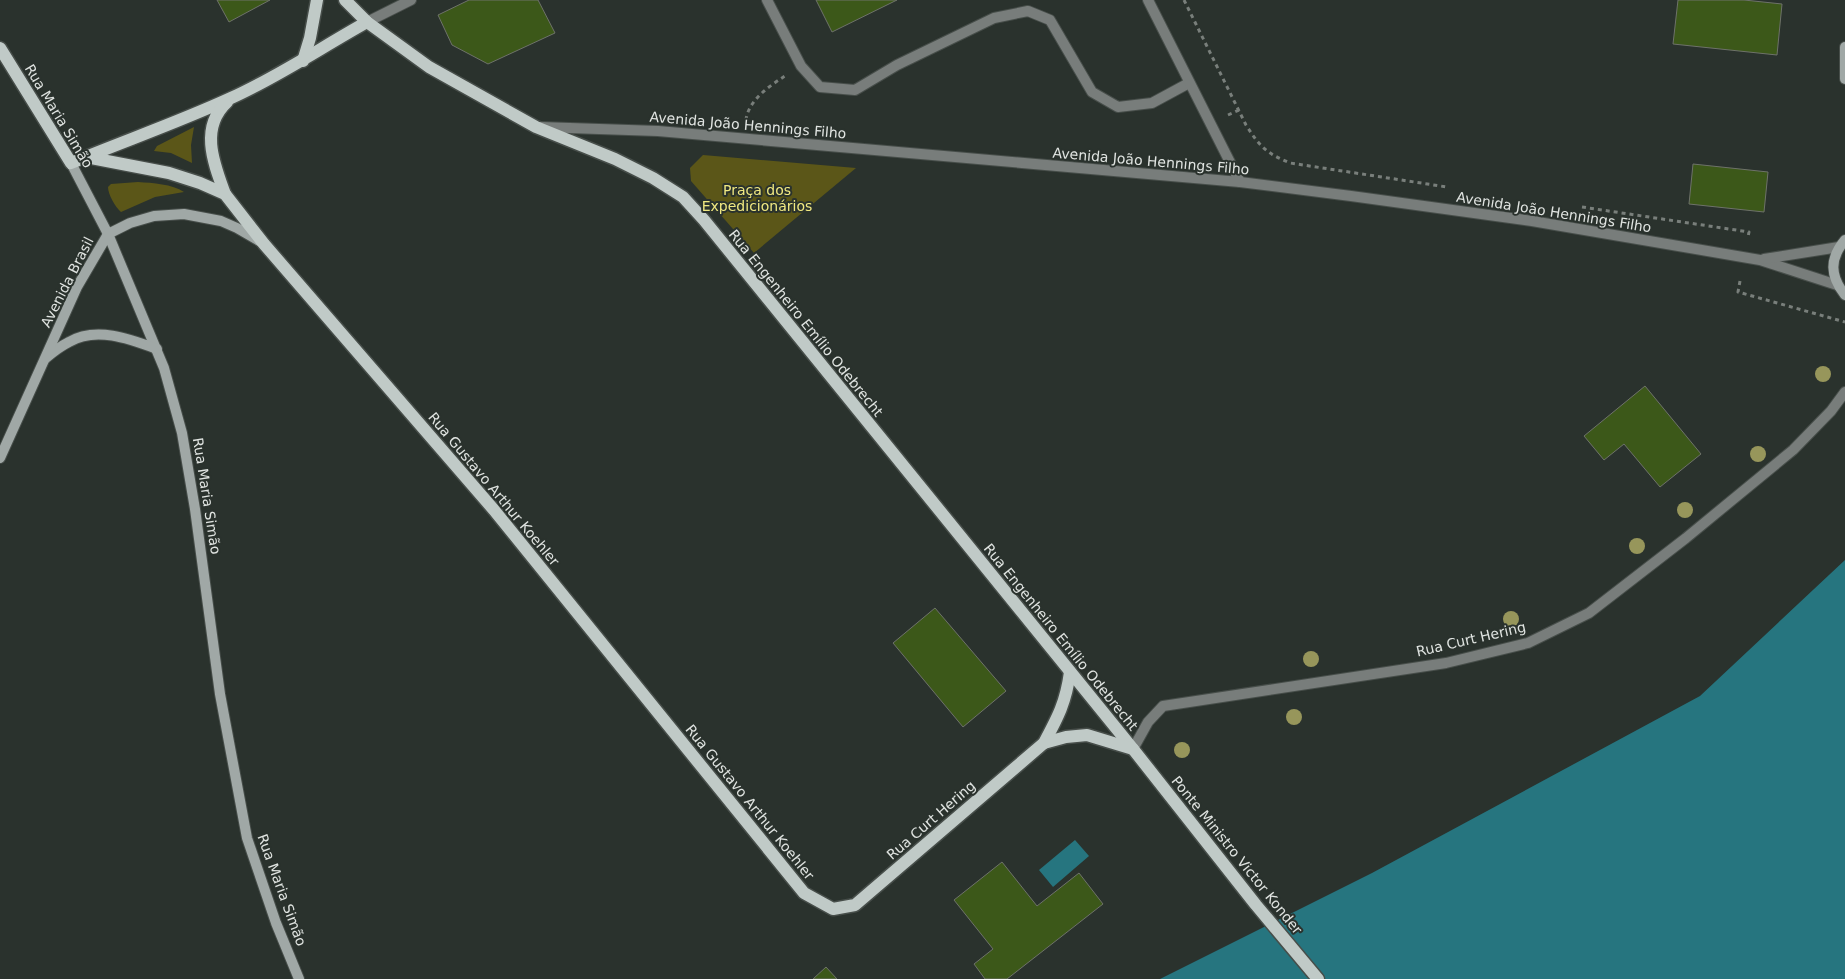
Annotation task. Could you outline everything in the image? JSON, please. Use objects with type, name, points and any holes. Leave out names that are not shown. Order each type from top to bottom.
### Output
[{"type":"main road","points":[[303,61],[310,38],[317,0]]},
{"type":"main road","name":"Rua Engenheiro Emílio Odebrecht","points":[[345,0],[367,22],[429,67],[536,127],[615,159],[654,178],[683,197],[704,220],[1133,750]]},
{"type":"main road","points":[[72,163],[231,98],[303,61],[367,22]]},
{"type":"main road","points":[[1845,46],[1845,79]]},
{"type":"main road","name":"Rua Maria Simão","points":[[0,48],[72,163],[108,234],[164,368],[182,433],[195,509],[220,694],[247,838],[276,923],[299,979]]},
{"type":"main road","points":[[225,194],[214,158],[211,132],[216,114],[231,98]]},
{"type":"main road","name":"Rua Gustavo Arthur Koehler","points":[[86,157],[146,167],[169,173],[200,183],[225,194],[264,244],[494,510],[804,893],[833,909]]},
{"type":"main road","name":"Avenida Brasil","points":[[0,458],[77,287],[108,234],[130,223],[154,216],[184,214],[221,221],[264,244]]},
{"type":"main road","points":[[1842,244],[1833,261],[1833,273],[1837,285],[1845,295]]},
{"type":"main road","name":"Avenida Brasil","points":[[45,358],[70,341],[87,335],[120,337],[157,350]]},
{"type":"main road","name":"Rua Curt Hering","points":[[833,909],[855,904],[1044,743],[1062,710],[1070,672]]},
{"type":"main road","name":"Rua Curt Hering","points":[[1044,743],[1066,736],[1087,735],[1133,750]]},
{"type":"main road","name":"Ponte Ministro Victor Konder","points":[[1133,750],[1256,905],[1318,979]]},
{"type":"street","points":[[367,22],[410,0]]},
{"type":"street","points":[[768,0],[801,66],[820,87],[855,90],[897,64],[994,18],[1028,11],[1050,20],[1092,92],[1118,107],[1152,103],[1189,83]]},
{"type":"street","points":[[1148,0],[1240,182]]},
{"type":"street","name":"Avenida João Hennings Filho","points":[[536,127],[658,131],[1240,182],[1532,221],[1760,260],[1837,285]]},
{"type":"street","name":"Avenida João Hennings Filho","points":[[1760,260],[1842,244]]},
{"type":"street","name":"Rua Curt Hering","points":[[1133,750],[1148,722],[1163,706],[1446,663],[1528,644],[1588,613],[1686,538],[1793,450],[1831,411],[1845,392]]},
{"type":"path","points":[[1184,0],[1256,142]]},
{"type":"path","points":[[744,138],[747,111],[769,86],[801,66]]},
{"type":"path","points":[[1227,115],[1239,110]]},
{"type":"path","points":[[1740,281],[1738,292],[1845,322]]},
{"type":"green space","points":[[194,127],[191,145],[192,163],[171,153],[154,151],[157,146]]},
{"type":"green space","name":"Praça dos Expedicionários","points":[[703,155],[856,168],[754,253],[691,181],[690,168]]},
{"type":"green space","points":[[156,183],[184,192],[155,197],[121,212],[112,200],[108,187],[111,184]]},
{"type":"water","points":[[1845,560],[1845,979],[1160,979],[1372,873],[1700,696]]},
{"type":"water","points":[[1075,840],[1089,856],[1053,887],[1039,870]]},
{"type":"building","points":[[217,0],[270,0],[229,22]]},
{"type":"building","points":[[469,0],[538,0],[555,33],[488,64],[452,45],[438,15]]},
{"type":"building","points":[[816,0],[897,0],[832,32]]},
{"type":"building","points":[[1678,0],[1744,0],[1782,4],[1777,55],[1673,44]]},
{"type":"building","points":[[1693,164],[1768,172],[1764,212],[1689,204]]},
{"type":"building","points":[[1645,386],[1701,454],[1660,487],[1624,444],[1604,460],[1584,436]]},
{"type":"building","points":[[935,608],[1006,691],[963,727],[893,643]]},
{"type":"building","points":[[1002,862],[1037,906],[1079,873],[1103,904],[1007,979],[985,979],[974,964],[993,949],[954,900]]},
{"type":"building","points":[[826,967],[837,979],[813,979]]}]
